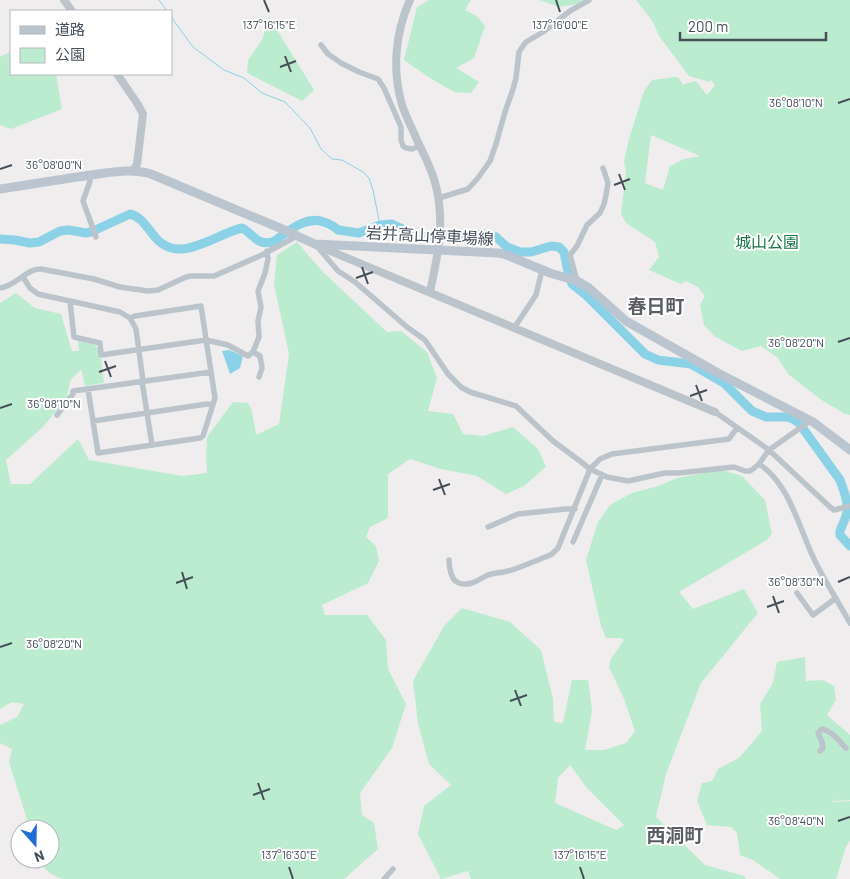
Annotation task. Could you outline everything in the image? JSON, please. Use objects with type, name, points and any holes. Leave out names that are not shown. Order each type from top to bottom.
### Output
[{"type":"main road","name":"岩井高山停車場線","points":[[0,189],[89,175],[133,171],[150,174],[284,229],[315,244],[439,245],[504,254],[565,279],[576,281],[589,288],[620,317],[632,325],[805,425],[819,426],[850,450]]},
{"type":"street","points":[[410,0],[398,37],[397,75],[403,107],[431,169],[439,198],[441,230],[430,292]]},
{"type":"street","points":[[439,198],[468,188],[490,161],[516,78],[519,52],[526,42],[543,32],[565,14],[589,0]]},
{"type":"street","points":[[321,44],[341,63],[378,79],[384,88],[401,127],[403,146],[412,149],[420,146]]},
{"type":"street","points":[[118,75],[143,114],[137,164],[133,171]]},
{"type":"street","points":[[576,281],[570,255],[577,246],[587,225],[600,213],[604,204],[608,183],[603,168]]},
{"type":"street","points":[[89,175],[90,181],[83,201],[96,236]]},
{"type":"street","points":[[0,288],[9,286],[33,270],[41,268],[94,279],[120,287],[148,291],[158,290],[186,277],[214,276],[262,255],[295,235]]},
{"type":"street","points":[[315,244],[715,412],[769,450],[834,510],[847,507]]},
{"type":"street","points":[[315,244],[338,271],[355,282],[425,340],[448,374],[461,387],[470,392],[516,406],[553,441],[590,469],[602,475],[628,481],[665,473],[734,467],[747,471],[754,469],[769,450],[805,425]]},
{"type":"street","points":[[70,302],[74,337],[100,342],[101,355],[206,340],[228,345],[248,356],[253,352],[259,334],[258,321],[261,307],[258,291],[265,273],[268,259],[267,251]]},
{"type":"street","points":[[514,328],[536,295],[542,270]]},
{"type":"street","points":[[24,277],[30,288],[38,294],[120,312],[130,318],[136,329],[152,445]]},
{"type":"street","points":[[88,389],[98,453],[202,437],[215,398],[201,306],[130,318]]},
{"type":"street","points":[[253,352],[260,356],[262,368],[259,377]]},
{"type":"street","points":[[57,415],[73,394],[73,391],[211,372]]},
{"type":"street","points":[[93,422],[207,404],[213,405]]},
{"type":"street","points":[[449,560],[455,581],[464,584],[477,582],[488,575],[505,572],[548,556],[558,548],[590,469],[598,460],[610,454],[729,439],[737,428]]},
{"type":"street","points":[[759,464],[773,475],[790,502],[814,560],[850,623]]},
{"type":"street","points":[[573,542],[602,475]]},
{"type":"street","points":[[488,526],[518,514],[566,508],[575,509]]},
{"type":"street","points":[[798,594],[813,615],[836,598]]},
{"type":"street","points":[[820,751],[823,748],[818,733],[822,729],[836,737],[846,748]]},
{"type":"street","points":[[384,879],[393,870]]},
{"type":"green space","points":[[429,0],[471,0],[465,10],[477,16],[485,26],[474,58],[456,68],[479,82],[471,93],[454,92],[404,60],[417,7]]},
{"type":"green space","points":[[539,0],[583,0],[576,4],[559,7]]},
{"type":"green space","name":"城山公園","points":[[636,0],[850,0],[850,415],[820,399],[788,374],[777,357],[761,346],[742,351],[714,336],[704,325],[700,305],[705,296],[698,287],[686,281],[681,284],[649,270],[659,257],[655,242],[626,223],[621,214],[626,172],[624,162],[644,91],[652,80],[675,77],[679,78],[683,85],[696,81],[707,95],[715,85],[710,79],[710,82],[689,76],[659,36],[653,22]],"holes":[[[651,135],[700,156],[684,159],[670,166],[663,190],[645,183]]]},
{"type":"green space","points":[[269,17],[314,90],[302,101],[247,73],[248,60],[262,40]]},
{"type":"green space","points":[[10,52],[10,75],[56,75],[62,109],[11,129],[0,125],[0,57]]},
{"type":"green space","points":[[297,242],[323,272],[387,332],[401,331],[427,352],[437,378],[428,411],[453,414],[463,434],[483,436],[513,427],[538,449],[546,467],[524,486],[506,494],[477,476],[441,469],[410,459],[388,474],[388,518],[370,527],[366,537],[376,546],[379,561],[368,583],[322,605],[325,615],[367,615],[386,640],[388,669],[406,704],[392,748],[360,793],[362,815],[374,823],[378,849],[344,879],[59,878],[46,869],[60,869],[60,819],[27,819],[9,762],[12,749],[0,743],[0,725],[17,717],[24,704],[12,702],[0,709],[0,303],[16,293],[35,308],[61,314],[72,351],[79,351],[78,341],[91,343],[96,346],[101,358],[104,383],[85,386],[81,369],[70,381],[67,397],[43,427],[6,460],[11,484],[30,484],[78,439],[89,460],[183,476],[207,473],[207,437],[233,402],[248,403],[252,411],[256,435],[279,424],[289,354],[274,284],[277,255]]},
{"type":"green space","points":[[721,470],[742,476],[765,500],[772,534],[767,540],[679,592],[693,609],[744,589],[758,613],[701,683],[666,774],[656,817],[705,865],[744,876],[746,879],[471,879],[468,871],[441,879],[418,834],[424,806],[451,785],[429,764],[418,723],[413,681],[444,626],[462,608],[510,622],[541,650],[553,699],[554,722],[563,723],[572,680],[588,680],[592,710],[585,750],[604,750],[626,743],[635,731],[624,699],[609,667],[611,659],[624,640],[620,638],[606,638],[601,626],[586,560],[598,522],[610,505],[632,493],[658,486],[677,478]],"holes":[[[570,765],[587,788],[624,825],[616,830],[555,803],[558,778]]]},
{"type":"green space","points":[[805,657],[806,681],[823,680],[834,686],[836,700],[827,715],[850,735],[850,800],[833,801],[838,796],[831,802],[850,801],[850,840],[836,879],[780,879],[753,860],[740,855],[737,833],[731,827],[707,825],[697,801],[702,783],[712,781],[718,769],[739,758],[762,731],[760,704],[773,683],[777,662]]},
{"type":"water","points":[[229,350],[243,356],[240,368],[230,374],[222,351]]},
{"type":"waterway","points":[[159,0],[166,10]]},
{"type":"waterway","points":[[172,18],[193,47],[224,70],[244,78],[262,93],[285,102],[310,128],[321,149],[332,159],[342,160],[363,172],[369,178],[373,190],[380,225]]},
{"type":"waterway","points":[[0,239],[30,243],[39,242],[60,231],[69,230],[86,233],[130,214],[141,220],[155,237],[165,245],[175,249],[197,246],[242,228],[259,241],[273,242],[291,229],[303,223],[317,220],[330,224],[338,230],[359,233],[380,225],[392,224],[415,235],[459,238],[483,234],[491,235],[507,247],[520,252],[531,252],[551,246],[559,247],[564,252],[572,284],[587,296],[645,354],[658,360],[691,364],[724,383],[752,411],[766,417],[787,417],[799,423],[840,480],[847,504],[846,517],[840,535],[850,546]]},
{"type":"district","name":"春日町","points":[[656,305]]},
{"type":"district","name":"西洞町","points":[[675,834]]}]
